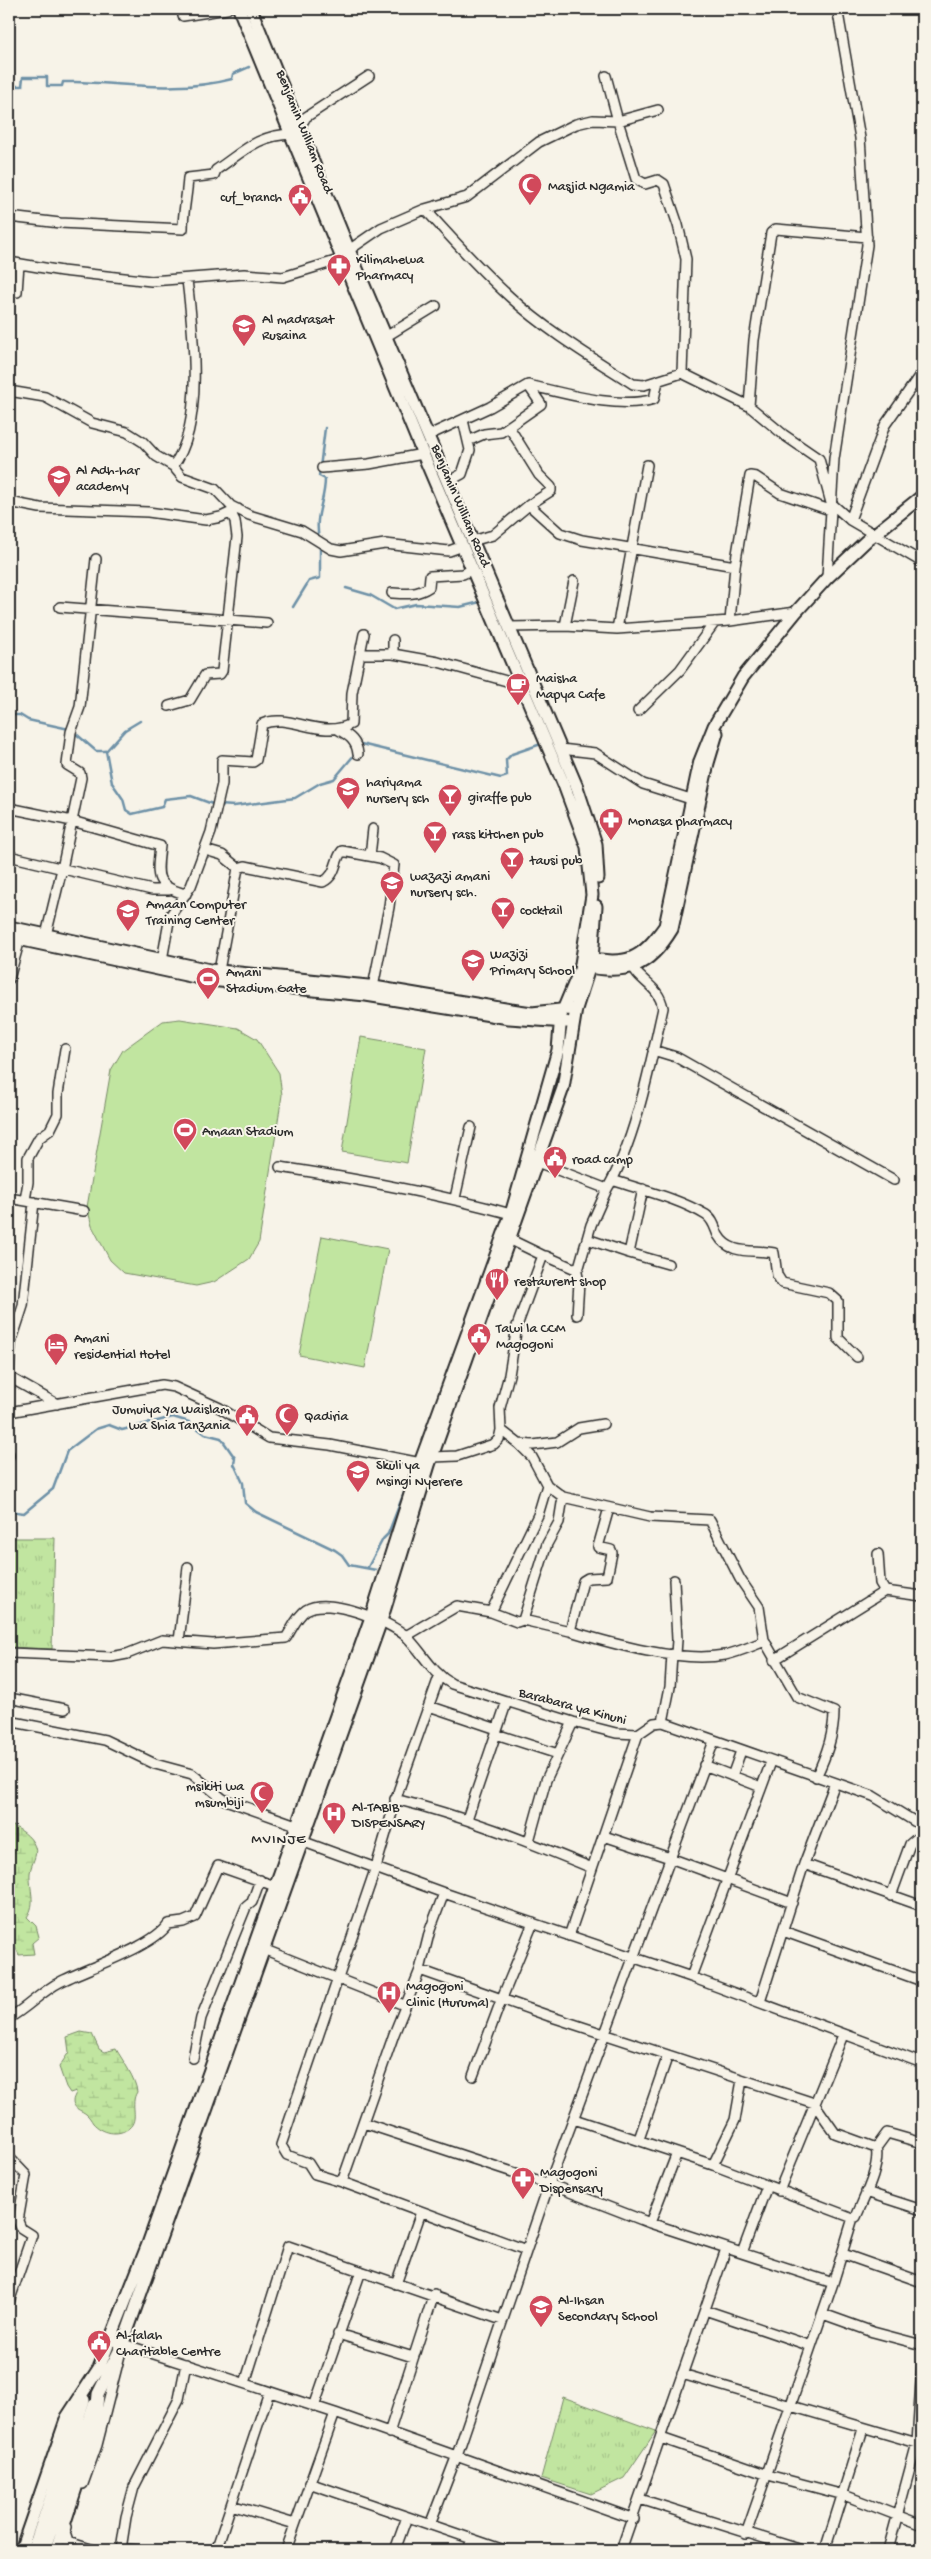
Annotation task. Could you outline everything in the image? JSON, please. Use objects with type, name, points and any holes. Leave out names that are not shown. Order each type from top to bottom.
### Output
[{"type":"main road","name":"Benjamin William Road","points":[[239,9],[295,131],[346,254],[423,454],[509,626],[577,786],[596,844],[598,874],[586,963],[570,1009],[560,1022],[558,1050],[510,1214],[427,1462]]},
{"type":"main road","name":"Benjamin William Road","points":[[251,9],[295,131]]},
{"type":"main road","name":"Benjamin William Road","points":[[346,254],[387,336],[449,481],[472,569],[544,736],[587,847],[592,895],[586,963]]},
{"type":"main road","points":[[586,963],[631,962],[660,949],[672,929],[695,800],[726,708],[743,677],[796,612],[827,578],[875,534],[922,496]]},
{"type":"main road","points":[[9,927],[162,960],[218,977],[373,987],[532,1013],[570,1009]]},
{"type":"main road","points":[[14,938],[218,977],[366,995],[509,1018],[573,1022]]},
{"type":"main road","name":"Benjamin William Road","points":[[427,1462],[563,1088],[573,1022],[570,1009]]},
{"type":"main road","points":[[33,2550],[93,2392],[123,2343],[263,1949],[297,1839],[376,1619],[427,1462]]},
{"type":"main road","points":[[44,2550],[85,2426],[99,2368],[165,2198],[275,1886],[297,1839],[296,1825],[376,1619]]},
{"type":"main road","points":[[21,2550],[67,2417],[93,2392]]},
{"type":"main road","points":[[56,2550],[96,2429],[93,2392]]},
{"type":"street","points":[[183,16],[227,9]]},
{"type":"street","points":[[827,578],[834,459],[867,237],[860,138],[838,12]]},
{"type":"street","points":[[9,217],[60,223],[183,229],[188,178],[214,175],[216,170],[254,142],[295,131],[306,117],[369,76]]},
{"type":"street","points":[[606,76],[636,179],[645,184],[658,180],[664,184],[678,225],[686,259],[682,374]]},
{"type":"street","points":[[9,262],[151,281],[188,280],[244,274],[283,277],[346,254],[382,228],[425,209],[467,197],[539,142],[576,124],[593,120],[618,121],[658,110]]},
{"type":"street","points":[[425,209],[487,275],[536,318],[633,384],[644,385],[682,374],[749,406],[784,435],[819,459],[830,507]]},
{"type":"street","points":[[749,406],[754,340],[770,234],[776,228],[867,237]]},
{"type":"street","points":[[9,292],[17,292],[19,264]]},
{"type":"street","points":[[173,466],[183,453],[187,442],[193,388],[195,354],[188,280]]},
{"type":"street","points":[[387,336],[436,306]]},
{"type":"street","points":[[850,520],[886,425],[922,372]]},
{"type":"street","points":[[429,435],[463,420],[528,385],[580,396],[635,402],[654,399],[658,381]]},
{"type":"street","points":[[468,441],[484,434],[501,432],[541,404],[528,385]]},
{"type":"street","points":[[9,391],[45,397],[92,423],[127,432],[143,442],[156,456],[173,466],[182,477],[215,489],[234,511],[237,537],[220,674],[205,675],[193,698],[170,706]]},
{"type":"street","points":[[449,481],[462,474],[470,450],[463,420]]},
{"type":"street","points":[[9,502],[40,508],[148,512],[206,520],[234,511],[302,531],[331,549],[341,551],[385,544],[449,551],[493,535],[529,504],[551,491],[551,487],[539,475],[509,427]]},
{"type":"street","points":[[322,468],[369,464],[423,454]]},
{"type":"street","points":[[617,629],[647,465]]},
{"type":"street","points":[[730,621],[735,566],[750,476],[756,477],[780,493],[830,507],[922,562]]},
{"type":"street","points":[[529,504],[560,533],[582,540],[735,566]]},
{"type":"street","points":[[46,935],[81,778],[78,771],[67,766],[72,730],[80,707],[96,559]]},
{"type":"street","points":[[392,593],[411,594],[421,592],[429,587],[430,576],[463,574],[472,569]]},
{"type":"street","points":[[565,626],[574,581]]},
{"type":"street","points":[[60,606],[267,623]]},
{"type":"street","points":[[509,626],[565,626],[617,629],[730,621],[796,612]]},
{"type":"street","points":[[638,712],[680,670],[715,622]]},
{"type":"street","points":[[339,730],[350,724],[352,693],[362,654],[364,634]]},
{"type":"street","points":[[392,654],[393,640]]},
{"type":"street","points":[[362,654],[392,654],[438,662],[521,685]]},
{"type":"street","points":[[162,960],[170,916],[186,894],[205,850],[218,806],[222,784],[222,760],[253,762],[256,760],[262,724],[272,720],[318,729],[339,730],[353,739],[358,750]]},
{"type":"street","points":[[561,748],[595,753],[643,784],[695,800]]},
{"type":"street","points":[[9,808],[72,821],[160,846],[158,876],[169,890]]},
{"type":"street","points":[[370,856],[374,829]]},
{"type":"street","points":[[205,850],[222,855],[238,868]]},
{"type":"street","points":[[238,868],[245,866],[323,882],[329,879],[334,871],[342,850],[388,861],[395,866],[373,987]]},
{"type":"street","points":[[9,856],[152,890],[169,890],[186,894]]},
{"type":"street","points":[[218,977],[238,868]]},
{"type":"street","points":[[9,979],[14,938]]},
{"type":"street","points":[[576,1268],[579,1266],[587,1239],[631,1130],[663,1008],[660,994],[642,979],[631,962]]},
{"type":"street","points":[[9,1368],[11,1342],[23,1306],[29,1201],[28,1158],[39,1138],[50,1130],[58,1114],[58,1099],[65,1049]]},
{"type":"street","points":[[653,1050],[676,1057],[894,1180]]},
{"type":"street","points":[[455,1198],[471,1127]]},
{"type":"street","points":[[536,1162],[608,1189]]},
{"type":"street","points":[[280,1167],[371,1181],[455,1198],[510,1214]]},
{"type":"street","points":[[612,1180],[666,1196],[709,1217],[718,1235],[730,1247],[745,1252],[774,1253],[776,1275],[782,1283],[829,1294],[838,1301],[838,1338],[857,1357]]},
{"type":"street","points":[[629,1253],[643,1189]]},
{"type":"street","points":[[9,1198],[84,1211]]},
{"type":"street","points":[[509,1239],[544,1256],[576,1268]]},
{"type":"street","points":[[587,1239],[668,1264]]},
{"type":"street","points":[[9,1412],[117,1392],[168,1386],[220,1408],[269,1438],[330,1445],[427,1462],[457,1456],[494,1444],[499,1439],[501,1430],[500,1408],[509,1375],[517,1326],[544,1256]]},
{"type":"street","points":[[576,1268],[579,1282],[577,1315]]},
{"type":"street","points":[[9,1378],[57,1404]]},
{"type":"street","points":[[519,1444],[533,1445],[557,1442],[579,1428],[603,1424]]},
{"type":"street","points":[[501,1430],[532,1457],[548,1485],[563,1497],[650,1517],[710,1520],[740,1578],[759,1607],[765,1641],[774,1660],[797,1697],[834,1712],[834,1726],[828,1749],[816,1777]]},
{"type":"street","points":[[491,1612],[538,1515],[548,1485]]},
{"type":"street","points":[[523,1620],[547,1544],[559,1522],[563,1497]]},
{"type":"street","points":[[570,1630],[583,1581],[588,1578],[607,1577],[612,1553],[611,1550],[598,1547],[609,1508]]},
{"type":"street","points":[[878,1554],[880,1583],[885,1591]]},
{"type":"street","points":[[9,1653],[111,1657],[127,1654],[162,1640],[179,1641],[188,1567]]},
{"type":"street","points":[[674,1580],[674,1654],[663,1722],[771,1762],[873,1796],[922,1826]]},
{"type":"street","points":[[774,1660],[885,1591],[922,1596]]},
{"type":"street","points":[[406,1636],[457,1606],[491,1612],[517,1622],[523,1620],[570,1630],[648,1652],[724,1655],[765,1641]]},
{"type":"street","name":"Barabara ya Kinuni","points":[[179,1641],[213,1644],[286,1638],[298,1618],[307,1609],[315,1607],[344,1608],[376,1619],[406,1636],[440,1677],[452,1684],[573,1722],[616,1733],[638,1734],[654,1723],[663,1722]]},
{"type":"street","points":[[440,1677],[395,1799],[376,1867],[281,2145],[287,2155],[308,2163],[315,2174],[342,2182],[526,2250]]},
{"type":"street","points":[[9,1698],[65,1709]]},
{"type":"street","points":[[467,1819],[507,1701]]},
{"type":"street","points":[[429,1706],[558,1754]]},
{"type":"street","points":[[9,1721],[105,1740],[156,1764],[192,1774],[223,1799],[296,1825]]},
{"type":"street","points":[[529,1841],[546,1780],[573,1722]]},
{"type":"street","points":[[569,1936],[638,1734]]},
{"type":"street","points":[[430,2525],[457,2455],[549,2184],[574,2120],[604,2033],[635,1958],[714,1741]]},
{"type":"street","points":[[732,1776],[741,1751]]},
{"type":"street","points":[[691,1977],[771,1762]]},
{"type":"street","points":[[704,1765],[761,1788]]},
{"type":"street","points":[[760,2002],[804,1864],[835,1783]]},
{"type":"street","points":[[395,1799],[434,1808],[467,1819],[529,1841],[592,1868]]},
{"type":"street","points":[[891,1896],[910,1844],[922,1834]]},
{"type":"street","points":[[604,1836],[792,1903]]},
{"type":"street","points":[[297,1839],[444,1893],[691,1977],[922,2063]]},
{"type":"street","points":[[804,1864],[922,1906]]},
{"type":"street","points":[[9,2018],[57,1983],[145,1943],[164,1930],[168,1924],[183,1922],[195,1917],[216,1867],[220,1866],[275,1886]]},
{"type":"street","points":[[193,2058],[201,2018],[212,1987],[246,1907],[252,1902],[260,1880]]},
{"type":"street","points":[[342,2182],[404,2005],[420,1970],[430,1930],[444,1893]]},
{"type":"street","points":[[474,2076],[502,1998],[533,1923]]},
{"type":"street","points":[[782,1930],[922,1981]]},
{"type":"street","points":[[263,1949],[404,2005]]},
{"type":"street","points":[[420,1970],[549,2016],[814,2103],[835,2134],[876,2148]]},
{"type":"street","points":[[780,2191],[843,2035]]},
{"type":"street","points":[[639,2139],[668,2055]]},
{"type":"street","points":[[713,2165],[735,2120],[742,2080]]},
{"type":"street","points":[[574,2120],[639,2139],[853,2218]]},
{"type":"street","points":[[364,2123],[549,2184],[650,2223],[726,2249],[834,2283]]},
{"type":"street","points":[[876,2148],[887,2133],[922,2143]]},
{"type":"street","points":[[746,2534],[834,2283],[853,2218],[856,2217],[866,2192],[878,2154],[876,2148]]},
{"type":"street","points":[[650,2223],[677,2153]]},
{"type":"street","points":[[9,2157],[26,2175],[18,2220],[20,2226],[30,2232],[32,2237],[9,2302]]},
{"type":"street","points":[[742,2254],[767,2186]]},
{"type":"street","points":[[866,2192],[922,2210]]},
{"type":"street","points":[[396,2284],[421,2212]]},
{"type":"street","points":[[245,2383],[288,2246],[396,2284],[434,2294],[502,2320]]},
{"type":"street","points":[[621,2550],[634,2518],[726,2249]]},
{"type":"street","points":[[843,2254],[922,2282]]},
{"type":"street","points":[[314,2407],[361,2271]]},
{"type":"street","points":[[389,2433],[434,2294]]},
{"type":"street","points":[[705,2310],[811,2346]]},
{"type":"street","points":[[822,2314],[873,2332],[922,2345]]},
{"type":"street","points":[[338,2334],[413,2357]]},
{"type":"street","points":[[111,2340],[335,2413],[634,2518]]},
{"type":"street","points":[[94,2550],[68,2542],[65,2533],[97,2445],[123,2343]]},
{"type":"street","points":[[136,2550],[121,2549],[126,2517],[134,2486],[179,2399],[186,2364]]},
{"type":"street","points":[[888,2550],[899,2517],[917,2443],[922,2365]]},
{"type":"street","points":[[682,2374],[863,2429],[917,2443]]},
{"type":"street","points":[[216,2550],[269,2392]]},
{"type":"street","points":[[289,2549],[295,2524],[335,2413]]},
{"type":"street","points":[[825,2550],[844,2495],[863,2429]]},
{"type":"street","points":[[661,2438],[768,2475],[844,2495],[922,2525]]},
{"type":"street","points":[[309,2483],[504,2550]]},
{"type":"street","points":[[640,2499],[746,2534],[802,2550]]},
{"type":"street","points":[[231,2505],[295,2524]]},
{"type":"street","points":[[395,2550],[407,2518]]},
{"type":"street","points":[[468,2550],[472,2539]]},
{"type":"green space","name":"Amaan Stadium","points":[[180,1019],[238,1028],[257,1039],[279,1073],[282,1095],[259,1242],[249,1259],[214,1282],[196,1286],[124,1273],[110,1260],[92,1226],[87,1207],[111,1070],[123,1050],[163,1021]]},
{"type":"green space","points":[[361,1037],[426,1048],[407,1163],[342,1152]]},
{"type":"green space","points":[[322,1236],[388,1249],[365,1368],[299,1355]]},
{"type":"green space","points":[[9,1538],[55,1538],[52,1649],[9,1647]]},
{"type":"green space","points":[[9,1824],[28,1836],[36,1850],[30,1873],[32,1906],[27,1917],[36,1926],[39,1937],[32,1943],[34,1954],[19,1955],[9,1938]]},
{"type":"green space","points":[[81,2032],[92,2034],[99,2049],[104,2052],[116,2049],[134,2081],[137,2092],[134,2101],[134,2120],[125,2131],[110,2133],[101,2129],[74,2105],[73,2101],[76,2091],[70,2093],[66,2087],[59,2067],[69,2052],[67,2037]]},
{"type":"green space","points":[[563,2397],[656,2431],[624,2478],[591,2494],[541,2478]]},
{"type":"waterway","points":[[9,86],[22,86],[23,77],[47,77],[47,86],[62,86],[63,82],[192,86],[232,79],[233,74],[249,67]]},
{"type":"waterway","points":[[319,539],[318,522],[325,487],[325,479],[319,476],[325,428]]},
{"type":"waterway","points":[[293,607],[309,581],[320,578],[320,544]]},
{"type":"waterway","points":[[346,588],[370,595],[394,609],[416,604],[460,607],[480,602]]},
{"type":"waterway","points":[[9,715],[20,715],[28,720],[69,729]]},
{"type":"waterway","points":[[74,732],[96,751],[106,751],[125,730],[140,721]]},
{"type":"waterway","points":[[359,747],[361,744],[501,778],[507,776],[506,760],[512,754],[541,744]]},
{"type":"waterway","points":[[106,751],[112,783],[123,799],[126,810],[132,814],[162,807],[165,799],[191,796],[215,805]]},
{"type":"waterway","points":[[220,805],[234,806],[295,798],[320,783],[334,779],[355,754]]},
{"type":"waterway","points":[[9,1511],[24,1513],[53,1489],[67,1451],[96,1429],[109,1425],[122,1430],[173,1417],[189,1422],[205,1434],[221,1438],[235,1458],[234,1464],[243,1483],[245,1503],[256,1512],[335,1550],[342,1555],[349,1565],[376,1570]]},
{"type":"waterway","points":[[368,1567],[383,1539],[388,1534],[404,1493]]},
{"type":"place","name":"Masjid Ngamia","points":[[530,206]]},
{"type":"place","name":"cuf_branch","points":[[300,217]]},
{"type":"place","name":"Kilimahewa Pharmacy","points":[[339,287]]},
{"type":"place","name":"Al madrasat Rusaina","points":[[244,347]]},
{"type":"place","name":"Al Adh-har academy","points":[[59,498]]},
{"type":"place","name":"Maisha Mapya Cafe","points":[[518,706]]},
{"type":"place","name":"hariyama nursery sch","points":[[348,810]]},
{"type":"place","name":"giraffe pub","points":[[450,817]]},
{"type":"place","name":"Monasa pharmacy","points":[[611,841]]},
{"type":"place","name":"rass kitchen pub","points":[[435,854]]},
{"type":"place","name":"tausi pub","points":[[512,880]]},
{"type":"place","name":"wazazi amani nursery sch.","points":[[392,904]]},
{"type":"place","name":"cocktail","points":[[503,930]]},
{"type":"place","name":"Amaan Computer Training Center","points":[[128,932]]},
{"type":"place","name":"Wazizi Primary School","points":[[473,982]]},
{"type":"place","name":"Amani Stadium Gate","points":[[208,1000]]},
{"type":"place","name":"Amaan Stadium","points":[[185,1151]]},
{"type":"place","name":"road camp","points":[[555,1179]]},
{"type":"place","name":"restaurent shop","points":[[497,1301]]},
{"type":"place","name":"Tawi la CCM Magogoni","points":[[479,1356]]},
{"type":"place","name":"Amani residential Hotel","points":[[56,1366]]},
{"type":"place","name":"Qadiria","points":[[287,1436]]},
{"type":"place","name":"Jumuiya Ya Waislam wa Shia Tanzania","points":[[247,1437]]},
{"type":"place","name":"Skuli ya Msingi Nyerere","points":[[358,1493]]},
{"type":"place","name":"msikiti wa msumbiji","points":[[262,1814]]},
{"type":"place","name":"Al-TABIB DISPENSARY","points":[[334,1835]]},
{"type":"place","name":"Magogoni Clinic (Huruma)","points":[[389,2014]]},
{"type":"place","name":"Magogoni Dispensary","points":[[523,2200]]},
{"type":"place","name":"Al-Ihsan Secondary School","points":[[541,2328]]},
{"type":"place","name":"Al-falah Charitable Centre","points":[[99,2363]]},
{"type":"district","name":"MVINJE","points":[[279,1838]]}]
